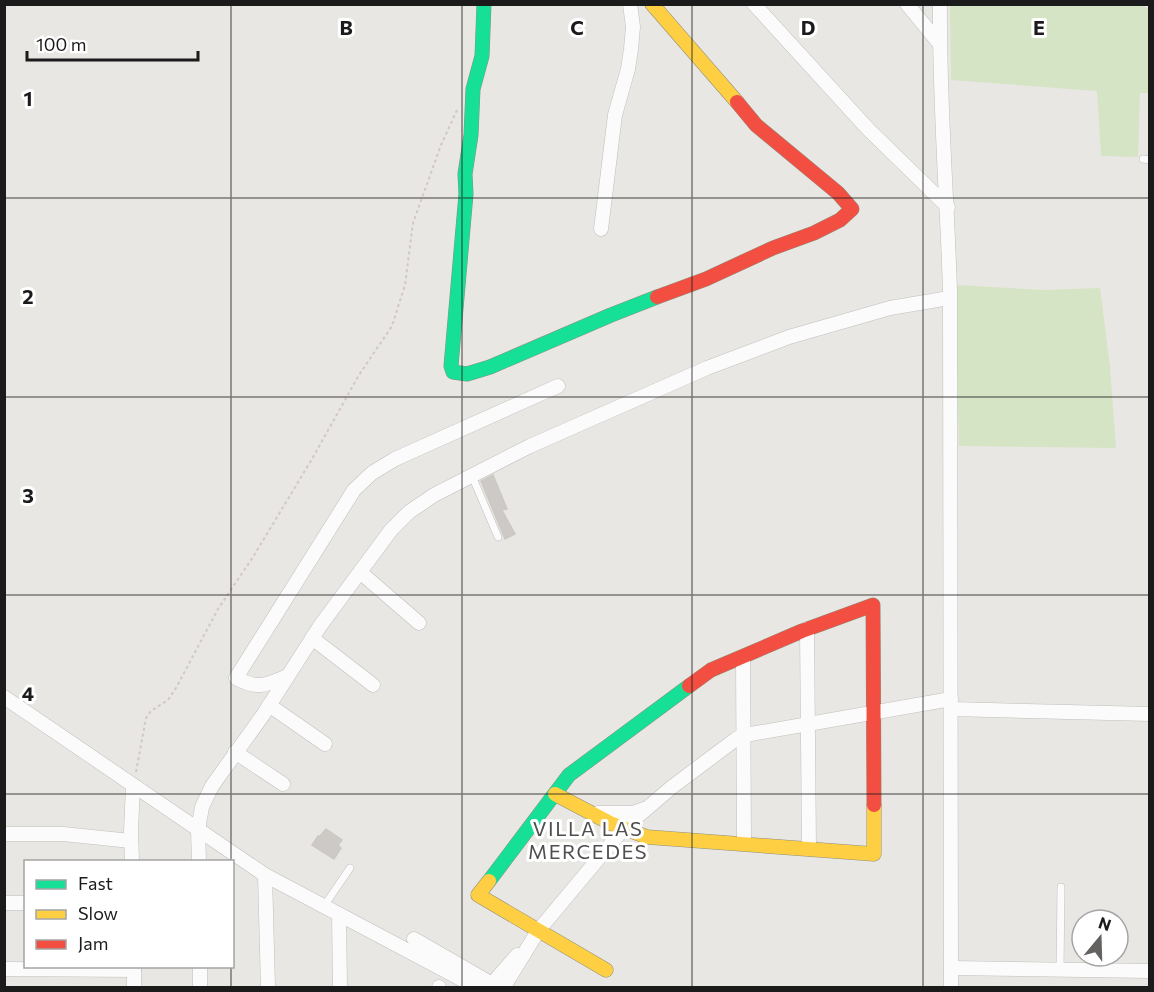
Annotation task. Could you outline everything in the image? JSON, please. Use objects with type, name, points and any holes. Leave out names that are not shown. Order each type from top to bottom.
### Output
[{"type":"street","points":[[484,4],[482,56],[473,89],[471,135],[465,174],[466,194],[451,366],[453,372],[467,375],[814,233],[840,220],[852,209],[838,193],[756,125],[652,4]]},
{"type":"street","points":[[601,229],[615,115],[631,49],[633,27],[630,4]]},
{"type":"street","points":[[754,4],[861,122],[948,207]]},
{"type":"street","points":[[907,4],[939,43]]},
{"type":"street","points":[[940,4],[939,43],[948,207],[950,297],[951,987]]},
{"type":"street","points":[[199,860],[198,830],[207,796],[312,638],[391,530],[409,512],[434,495],[530,446],[727,360],[789,338],[890,308],[950,297]]},
{"type":"street","points":[[288,676],[259,686],[245,684],[236,678],[354,490],[372,473],[395,459],[558,387]]},
{"type":"street","points":[[360,572],[419,623]]},
{"type":"street","points":[[555,794],[590,813],[647,837],[873,854],[873,605],[807,629],[711,670],[581,765],[569,775],[478,895],[606,970]]},
{"type":"street","points":[[807,629],[808,849]]},
{"type":"street","points":[[312,638],[373,685]]},
{"type":"street","points":[[743,657],[744,843]]},
{"type":"street","points":[[4,697],[265,874],[339,914],[493,987]]},
{"type":"street","points":[[493,987],[624,828],[717,753],[745,735],[873,713],[951,704],[1149,714]]},
{"type":"street","points":[[269,705],[325,744]]},
{"type":"street","points":[[235,752],[284,784]]},
{"type":"street","points":[[132,860],[133,786]]},
{"type":"street","points":[[590,813],[633,813],[647,808]]},
{"type":"street","points":[[4,834],[63,834],[131,841]]},
{"type":"street","points":[[265,874],[268,987]]},
{"type":"street","points":[[4,903],[24,903]]},
{"type":"street","points":[[339,914],[340,987]]},
{"type":"street","points":[[414,939],[493,987]]},
{"type":"street","points":[[4,969],[134,968],[134,987]]},
{"type":"street","points":[[200,968],[200,987]]},
{"type":"street","points":[[951,968],[1149,971]]},
{"type":"lane","points":[[472,476],[498,537]]},
{"type":"lane","points":[[324,906],[350,868]]},
{"type":"lane","points":[[1060,970],[1061,887]]},
{"type":"path","points":[[133,786],[146,718],[151,711],[168,700],[176,688],[218,609],[312,459],[359,375],[392,326],[405,285],[413,223],[453,117],[473,89]]},
{"type":"green space","points":[[950,5],[1141,5],[1149,9],[1150,93],[1140,93],[1138,157],[1101,156],[1097,91],[951,80]]},
{"type":"green space","points":[[955,285],[1044,290],[1100,288],[1110,367],[1116,448],[959,446]]},
{"type":"building","points":[[493,475],[507,509],[502,510],[515,534],[505,539],[481,481]]},
{"type":"building","points":[[326,829],[342,840],[338,845],[341,848],[334,859],[312,845]]},
{"type":"traffic: fast","points":[[484,4],[482,56],[473,89],[471,135],[465,174],[466,194],[451,366],[453,372],[467,374],[490,367],[657,297]]},
{"type":"traffic: fast","points":[[489,881],[569,775],[689,686]]},
{"type":"traffic: slow","points":[[652,4],[737,102]]},
{"type":"traffic: slow","points":[[555,794],[610,823],[647,837],[874,854],[874,805]]},
{"type":"traffic: slow","points":[[489,881],[478,895],[606,970]]},
{"type":"traffic: jam","points":[[657,297],[706,279],[773,248],[814,233],[840,220],[852,209],[838,193],[756,125],[737,102]]},
{"type":"traffic: jam","points":[[689,686],[711,670],[802,631],[873,605],[874,805]]},
{"type":"district","name":"VILLA LAS MERCEDES","points":[[588,840]]}]
